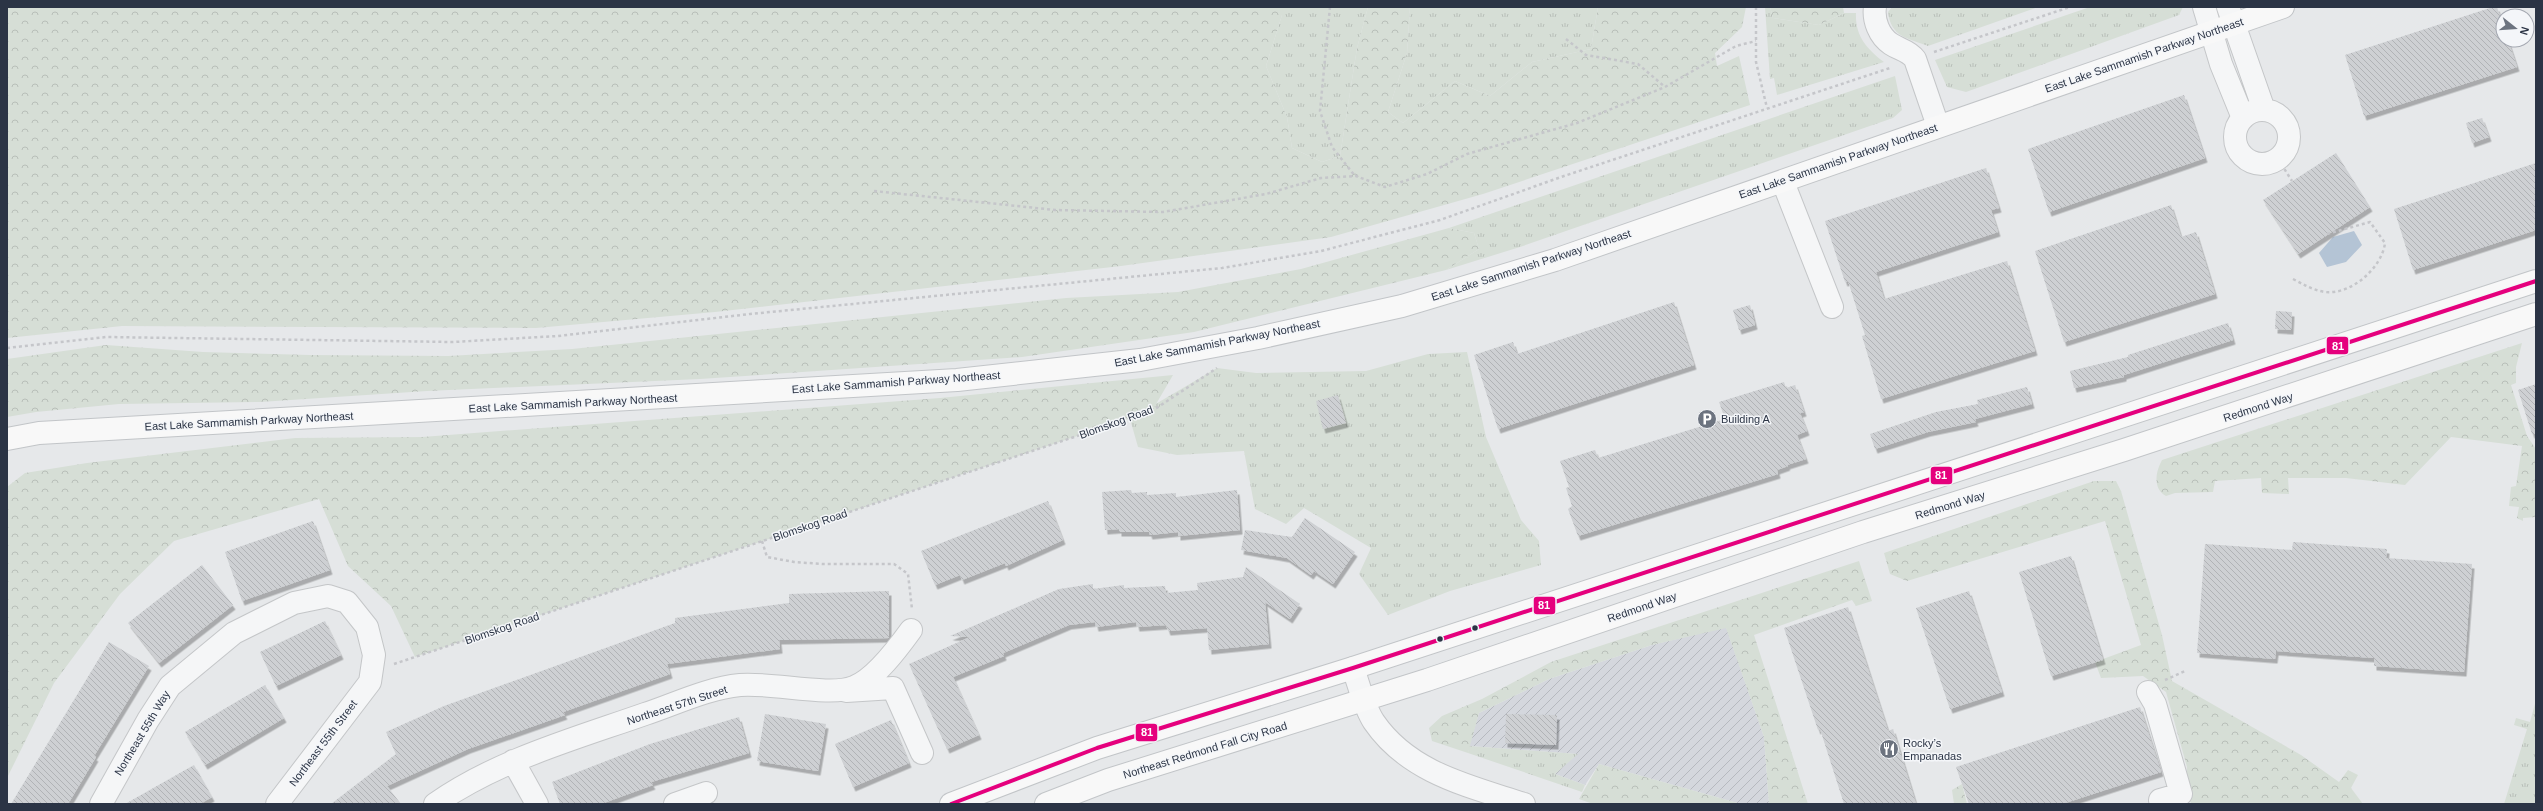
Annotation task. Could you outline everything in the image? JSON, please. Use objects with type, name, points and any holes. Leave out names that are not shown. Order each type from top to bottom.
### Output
[{"type":"main road","name":"East Lake Sammamish Parkway Northeast","points":[[7,440],[39,433],[957,380],[1140,360],[1258,338],[1402,306],[1556,260],[2212,32],[2231,15],[2283,7]]},
{"type":"main road","points":[[951,804],[1097,748],[1353,668],[2536,281]]},
{"type":"main road","name":"Redmond Way","points":[[1365,700],[1863,532],[2124,450],[2536,314]]},
{"type":"main road","name":"Northeast Redmond Fall City Road","points":[[1046,804],[1108,780],[1365,700]]},
{"type":"street","points":[[1875,7],[1874,17],[1880,33],[1891,44],[1909,52],[1915,59],[1938,126]]},
{"type":"street","points":[[2204,7],[2221,64],[2243,118]]},
{"type":"street","points":[[2231,15],[2264,110]]},
{"type":"street","points":[[2264,110],[2278,116],[2288,130],[2287,146],[2278,159],[2261,164],[2245,158],[2239,151],[2236,133],[2243,118],[2253,111],[2264,110]]},
{"type":"street","points":[[1783,182],[1832,307]]},
{"type":"street","name":"Northeast 55th Way","points":[[101,804],[148,720],[170,686],[234,633],[294,603],[328,596],[347,602],[366,628],[374,655],[370,682]]},
{"type":"street","name":"Northeast 57th Street","points":[[435,804],[513,760],[705,694],[739,685],[763,684],[840,691],[855,687],[889,660],[911,630]]},
{"type":"street","points":[[1353,668],[1373,721],[1399,752],[1430,772],[1524,804]]},
{"type":"street","name":"Northeast 55th Street","points":[[277,804],[370,682]]},
{"type":"street","points":[[840,691],[893,688],[922,753]]},
{"type":"street","points":[[2148,692],[2155,704],[2181,794],[2157,803]]},
{"type":"street","points":[[513,760],[537,804]]},
{"type":"street","points":[[675,804],[706,793]]},
{"type":"path","points":[[1330,7],[1320,111],[1332,147],[1356,176]]},
{"type":"path","points":[[1756,7],[1756,62],[1767,108]]},
{"type":"path","points":[[1931,53],[2070,7]]},
{"type":"path","points":[[1566,39],[1586,55],[1638,64],[1665,87]]},
{"type":"path","points":[[874,191],[1055,210],[1163,212],[1266,194],[1321,178],[1356,176],[1385,186],[1427,174],[1467,154],[1577,123],[1665,87],[1736,46],[1756,41]]},
{"type":"path","points":[[7,348],[106,337],[453,342],[558,336],[750,314],[1222,268],[1321,251],[1440,220],[1767,108],[1896,66]]},
{"type":"path","points":[[2278,159],[2292,181]]},
{"type":"path","points":[[2294,280],[2308,288],[2326,292],[2344,290],[2367,274],[2379,261],[2385,248],[2385,243],[2370,222],[2327,234]]},
{"type":"path","name":"Blomskog Road","points":[[394,664],[1152,411],[1217,368]]},
{"type":"path","points":[[762,541],[767,557],[794,562],[894,564],[908,574],[912,608],[911,630]]},
{"type":"shaded area","points":[[1726,627],[1764,737],[1769,804],[1741,804],[1599,764],[1585,785],[1555,774],[1577,754],[1469,746],[1479,713],[1549,679],[1652,645]]},
{"type":"green space","points":[[7,7],[1282,7],[1282,15],[1266,66],[1287,117],[1292,148],[1322,162],[1340,156],[1357,48],[1368,7],[1410,7],[1407,53],[1388,112],[1403,123],[1455,81],[1490,96],[1532,62],[1591,49],[1598,7],[1746,7],[1742,27],[1715,53],[1717,66],[1739,56],[1750,105],[1483,194],[1331,237],[1121,266],[715,312],[536,328],[122,326],[7,338]]},
{"type":"green space","points":[[1282,7],[1368,7],[1357,48],[1340,156],[1322,162],[1292,148],[1287,117],[1266,66],[1282,15]]},
{"type":"green space","points":[[1410,7],[1598,7],[1591,49],[1532,62],[1490,96],[1455,81],[1403,123],[1388,112],[1407,53]]},
{"type":"green space","points":[[1765,7],[1770,7],[1773,18],[1819,25],[1844,13],[1856,13],[1858,29],[1863,41],[1872,52],[1884,62],[1777,95],[1774,78],[1770,79]]},
{"type":"green space","points":[[1770,7],[1843,7],[1844,13],[1819,25],[1773,18]]},
{"type":"green space","points":[[1892,7],[2038,7],[1928,46],[1896,32],[1888,12]]},
{"type":"green space","points":[[2090,7],[2183,7],[2179,15],[1966,92],[1947,87],[1935,60]]},
{"type":"green space","points":[[1895,76],[1902,110],[1893,118],[1520,247],[1446,270],[1479,249],[1474,233],[1449,228]]},
{"type":"green space","points":[[1449,228],[1474,233],[1479,249],[1446,270],[1194,332],[1022,357],[700,379],[427,391],[260,402],[119,404],[36,412],[7,417],[7,359],[106,345],[203,352],[310,355],[448,356],[572,349],[1066,298],[1178,292],[1301,269]]},
{"type":"green space","points":[[2522,343],[2516,367],[2516,383],[2511,385],[2527,436],[2536,449],[2536,517],[2523,518],[2523,521],[2517,518],[2519,507],[2509,506],[2511,487],[2516,486],[2522,446],[2451,437],[2405,485],[2346,478],[2288,478],[2289,494],[2262,493],[2261,478],[2215,481],[2213,492],[2175,493],[2166,496],[2159,489],[2157,484],[2156,479],[2158,469],[2162,460]]},
{"type":"green space","points":[[1467,352],[1486,437],[1521,520],[1539,541],[1541,565],[1450,591],[1388,615],[1359,574],[1371,548],[1304,508],[1286,524],[1255,509],[1244,451],[1177,455],[1138,447],[1130,419],[1217,368],[1256,373],[1366,371],[1428,354]]},
{"type":"green space","points":[[1173,375],[1152,411],[415,657],[391,606],[348,566],[319,499],[174,541],[120,594],[54,683],[7,778],[7,487],[25,473],[87,463],[295,438],[422,437],[940,398]]},
{"type":"green space","points":[[2094,481],[2116,481],[2121,491],[2162,635],[2172,681],[2301,755],[2339,782],[2348,770],[2358,775],[2351,788],[2363,804],[2192,804],[2184,795],[2187,767],[2166,692],[2143,676],[2101,678],[2095,662],[2141,645],[2105,521],[1907,581],[1890,574],[1884,553]]},
{"type":"green space","points":[[1859,561],[1872,601],[1856,606],[1852,600],[1754,635],[1808,804],[1769,804],[1764,737],[1726,628],[1652,645],[1549,679],[1479,713],[1468,753],[1432,741],[1429,728],[1442,716],[1482,699],[1551,662]]},
{"type":"green space","points":[[2536,700],[2536,804],[2504,804],[2527,729],[2514,725],[2516,718],[2530,722]]},
{"type":"green space","points":[[1469,746],[1578,754],[1555,774],[1585,785],[1582,792],[1468,753]]},
{"type":"green space","points":[[1599,764],[1741,804],[1593,804],[1579,799]]},
{"type":"green space","points":[[1962,784],[1967,804],[1954,804],[1952,790]]},
{"type":"water","points":[[2354,231],[2362,245],[2346,262],[2327,267],[2319,253],[2333,237]]},
{"type":"building","points":[[2493,7],[2497,7],[2495,8],[2495,48],[2511,48],[2517,67],[2364,116],[2345,55]]},
{"type":"building","points":[[2184,95],[2205,158],[2049,212],[2028,149]]},
{"type":"building","points":[[2482,118],[2489,137],[2472,143],[2466,123]]},
{"type":"building","points":[[2336,153],[2370,207],[2298,254],[2263,200]]},
{"type":"building","points":[[2536,163],[2536,230],[2413,270],[2394,209]]},
{"type":"building","points":[[1986,168],[1999,208],[1991,210],[1998,232],[1876,272],[1884,299],[2007,261],[2035,351],[1881,399],[1862,336],[1865,335],[1848,281],[1845,282],[1825,221]]},
{"type":"building","points":[[2171,205],[2181,237],[2196,232],[2215,294],[2064,342],[2035,251]]},
{"type":"building","points":[[1674,302],[1694,365],[1498,429],[1474,355],[1513,342],[1517,354]]},
{"type":"building","points":[[1750,305],[1755,325],[1739,330],[1733,310]]},
{"type":"building","points":[[2276,311],[2292,312],[2291,330],[2275,329]]},
{"type":"building","points":[[2228,323],[2233,340],[2124,375],[2124,377],[2074,388],[2070,371],[2128,357],[2128,355]]},
{"type":"building","points":[[1784,382],[1786,388],[1795,385],[1804,412],[1800,413],[1807,431],[1797,435],[1806,459],[1777,470],[1778,474],[1578,536],[1568,509],[1572,506],[1566,488],[1569,487],[1560,461],[1595,450],[1598,458],[1725,419],[1719,402]]},
{"type":"building","points":[[2536,384],[2536,434],[2532,434],[2518,390]]},
{"type":"building","points":[[2027,387],[2032,404],[1975,419],[1976,422],[1928,432],[1875,449],[1870,434],[1936,412],[1978,404],[1977,400]]},
{"type":"building","points":[[1338,395],[1346,423],[1323,429],[1316,401]]},
{"type":"building","points":[[1131,490],[1132,493],[1147,492],[1147,495],[1176,493],[1176,497],[1237,490],[1240,530],[1178,536],[1178,532],[1150,535],[1149,532],[1119,532],[1119,529],[1105,530],[1102,492]]},
{"type":"building","points":[[1048,501],[1063,540],[1006,566],[1005,563],[962,580],[960,575],[935,585],[921,551]]},
{"type":"building","points":[[1305,518],[1355,552],[1333,584],[1314,571],[1311,575],[1287,558],[1241,550],[1245,530],[1292,537]]},
{"type":"building","points":[[313,521],[330,570],[242,601],[225,552]]},
{"type":"building","points":[[2293,542],[2387,549],[2386,558],[2472,564],[2464,672],[2374,666],[2374,658],[2276,651],[2275,659],[2197,653],[2205,544],[2292,550]]},
{"type":"building","points":[[2071,556],[2103,660],[2051,676],[2019,572]]},
{"type":"building","points":[[202,565],[233,605],[159,663],[128,623]]},
{"type":"building","points":[[1246,567],[1300,604],[1290,619],[1265,602],[1269,644],[1209,650],[1207,628],[1168,631],[1166,625],[1137,627],[1136,622],[1096,627],[1095,622],[1069,625],[1003,653],[1004,656],[953,677],[979,735],[947,749],[909,664],[970,637],[950,636],[1059,589],[1093,584],[1093,589],[1124,585],[1124,588],[1165,586],[1166,593],[1198,590],[1197,583],[1243,577]]},
{"type":"building","points":[[889,591],[889,638],[779,640],[780,649],[667,664],[670,674],[563,712],[565,715],[468,749],[387,786],[401,804],[331,804],[396,754],[386,732],[444,706],[675,623],[675,618],[789,603],[789,594]]},
{"type":"building","points":[[1969,591],[2002,692],[1950,709],[1916,608]]},
{"type":"building","points":[[1848,607],[1888,731],[1893,729],[1916,804],[1844,804],[1820,729],[1818,730],[1784,628]]},
{"type":"building","points":[[325,621],[341,655],[276,686],[260,652]]},
{"type":"building","points":[[109,642],[149,666],[94,756],[96,757],[68,804],[11,804]]},
{"type":"building","points":[[265,685],[284,718],[205,765],[185,732]]},
{"type":"building","points":[[2140,707],[2161,772],[2062,804],[1969,804],[1956,767]]},
{"type":"building","points":[[765,714],[826,724],[818,771],[757,761]]},
{"type":"building","points":[[1506,714],[1557,715],[1556,745],[1505,743]]},
{"type":"building","points":[[739,717],[749,753],[651,782],[653,785],[601,804],[560,804],[552,782],[650,744]]},
{"type":"building","points":[[891,720],[909,763],[853,787],[835,744]]},
{"type":"building","points":[[194,765],[212,797],[200,804],[125,804]]},
{"type":"transit line","name":"81","points":[[951,804],[1097,748],[1353,668],[2536,281]]},
{"type":"place","name":"Building A","points":[[1707,419]]},
{"type":"place","name":"Rocky’s Empanadas","points":[[1889,749]]}]
